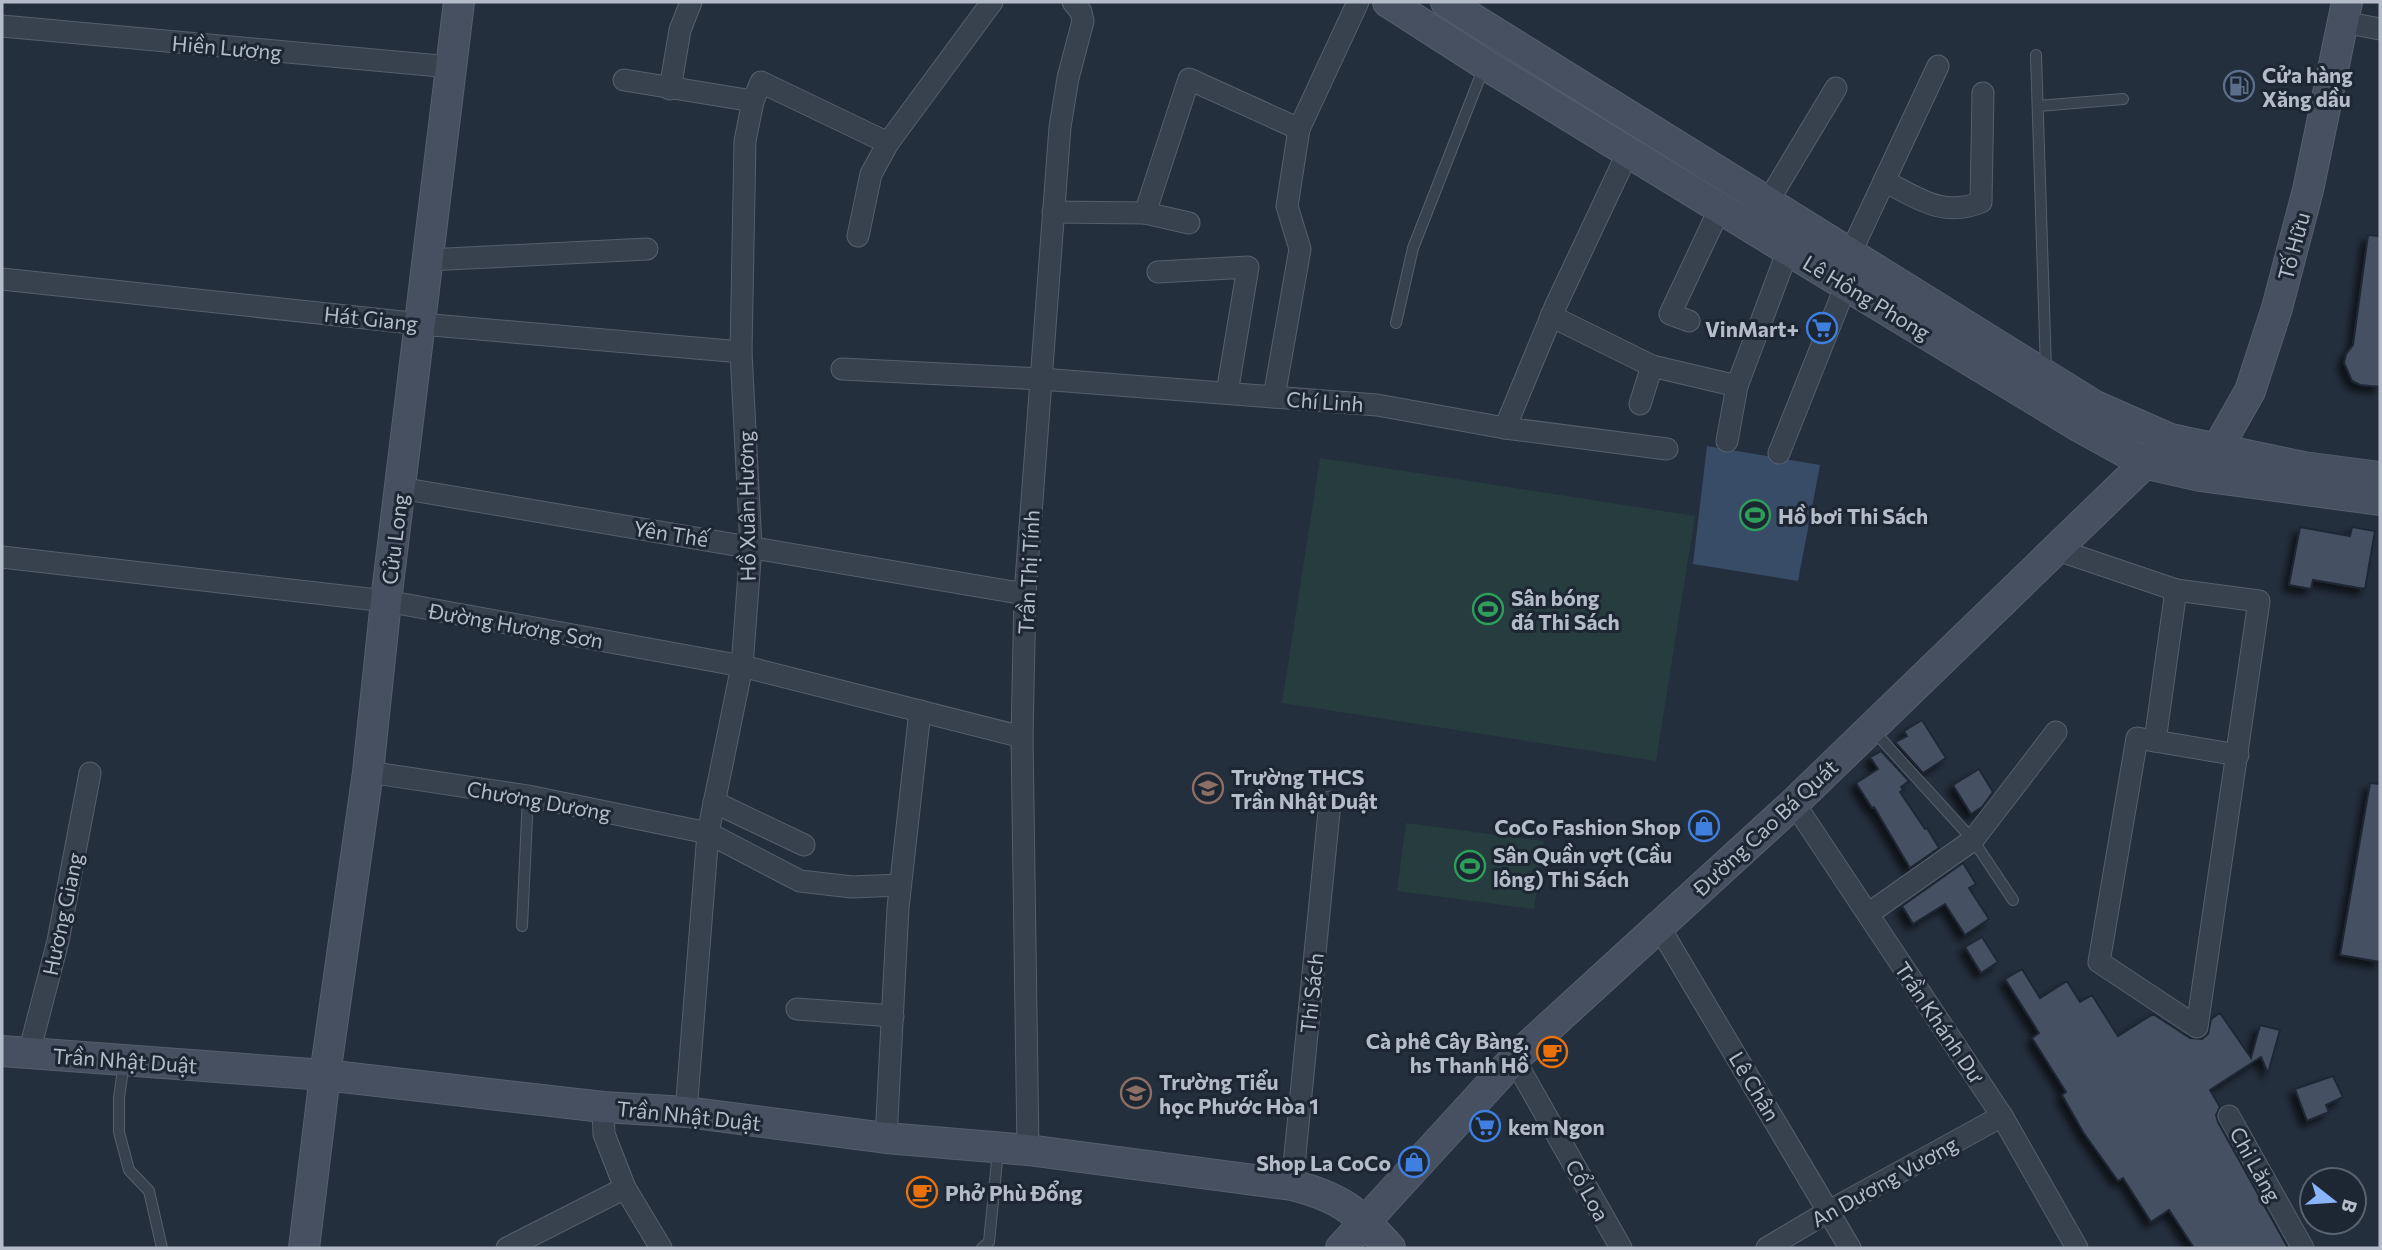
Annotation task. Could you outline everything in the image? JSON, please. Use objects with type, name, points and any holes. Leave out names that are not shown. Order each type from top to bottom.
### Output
[{"type":"street","name":"Cửu Long","points":[[304,1248],[325,1075],[368,772],[386,601],[459,2]]},
{"type":"street","points":[[670,89],[680,30],[691,2]]},
{"type":"street","points":[[858,236],[871,174],[888,143],[992,2]]},
{"type":"street","name":"Trần Thị Tính","points":[[1028,1150],[1022,737],[1025,594],[1063,104],[1083,21],[1081,12],[1073,2]]},
{"type":"street","points":[[1274,397],[1300,249],[1287,206],[1298,129],[1359,2]]},
{"type":"street","name":"Lê Hồng Phong","points":[[1388,2],[1788,250],[2080,427],[2147,464],[2200,476],[2380,500]]},
{"type":"street","name":"Lê Hồng Phong","points":[[1446,2],[2095,407],[2170,439],[2303,467],[2380,477]]},
{"type":"street","points":[[2345,12],[2380,29]]},
{"type":"street","name":"Tố Hữu","points":[[2200,476],[2218,450],[2250,391],[2277,308],[2308,190],[2345,12]]},
{"type":"street","name":"Hiền Lương","points":[[2,26],[452,67]]},
{"type":"street","points":[[1850,254],[1938,66]]},
{"type":"street","points":[[1145,213],[1189,79],[1298,129]]},
{"type":"street","points":[[624,80],[753,101],[761,82],[888,143]]},
{"type":"street","points":[[1767,203],[1836,88]]},
{"type":"street","points":[[1884,181],[1937,208],[1967,208],[1982,202],[1983,93]]},
{"type":"street","name":"Hồ Xuân Hương","points":[[687,1112],[708,833],[743,666],[751,547],[741,352],[745,141],[753,101]]},
{"type":"street","points":[[1505,428],[1551,316],[1628,152]]},
{"type":"street","points":[[1689,321],[1671,314],[1720,208]]},
{"type":"street","points":[[1053,212],[1145,213],[1189,223]]},
{"type":"street","points":[[428,260],[647,248]]},
{"type":"street","points":[[1727,441],[1737,386],[1788,250]]},
{"type":"street","points":[[1158,272],[1248,267],[1227,393]]},
{"type":"street","name":"Hát Giang","points":[[2,279],[421,324],[741,352]]},
{"type":"street","points":[[1779,453],[1846,285]]},
{"type":"street","points":[[1551,316],[1652,366],[1737,386]]},
{"type":"street","points":[[1640,404],[1652,366]]},
{"type":"street","name":"Chí Linh","points":[[842,369],[1041,379],[1377,405],[1505,428],[1667,449]]},
{"type":"street","name":"Đường Cao Bá Quát","points":[[1341,1248],[1514,1059],[1794,803],[1870,726],[2058,550],[2170,439]]},
{"type":"street","name":"Yên Thế","points":[[400,488],[1025,594]]},
{"type":"street","points":[[2058,550],[2176,590],[2259,601],[2238,755],[2197,1027],[2099,962],[2137,738],[2238,755]]},
{"type":"street","name":"Đường Hương Sơn","points":[[2,557],[386,601],[743,666],[1022,737]]},
{"type":"street","points":[[2155,741],[2176,590]]},
{"type":"street","points":[[886,1138],[900,885],[920,711]]},
{"type":"street","points":[[1868,914],[1973,840],[2056,732]]},
{"type":"street","name":"Chương Dương","points":[[368,772],[528,796],[708,833],[800,881],[852,887],[900,885]]},
{"type":"street","name":"Hương Giang","points":[[15,1052],[58,941],[90,773]]},
{"type":"street","points":[[713,802],[804,845]]},
{"type":"street","name":"Thi Sách","points":[[1292,1185],[1330,802]]},
{"type":"street","name":"Trần Khánh Dư","points":[[1794,803],[2002,1116],[2077,1248]]},
{"type":"street","name":"Lê Chân","points":[[1658,925],[1850,1248]]},
{"type":"street","points":[[797,1009],[892,1017]]},
{"type":"street","name":"Trần Nhật Duật","points":[[15,1052],[325,1075],[603,1107],[687,1112],[886,1138],[1028,1150],[1292,1185],[1349,1206],[1390,1248]]},
{"type":"street","name":"Cổ Loa","points":[[1514,1059],[1621,1248]]},
{"type":"street","points":[[603,1107],[604,1134],[625,1188],[661,1248]]},
{"type":"street","name":"An Dương Vương","points":[[1767,1248],[2002,1116]]},
{"type":"street","name":"Chi Lăng","points":[[2229,1116],[2303,1248]]},
{"type":"street","points":[[507,1248],[625,1188]]},
{"type":"lane","points":[[2036,54],[2046,376]]},
{"type":"lane","points":[[1396,323],[1413,247],[1486,65]]},
{"type":"lane","points":[[2038,106],[2123,99]]},
{"type":"lane","points":[[1870,726],[1973,840],[2013,900]]},
{"type":"lane","points":[[522,926],[528,796]]},
{"type":"lane","points":[[124,1060],[119,1098],[120,1132],[129,1170],[149,1191],[162,1248]]},
{"type":"lane","points":[[982,1248],[989,1242],[998,1148]]},
{"type":"green space","name":"Sân bóng đá Thi Sách","points":[[1320,458],[1695,516],[1656,761],[1282,703]]},
{"type":"green space","name":"Sân Quần vợt (Cầu lông) Thi Sách","points":[[1406,823],[1544,841],[1534,909],[1397,891]]},
{"type":"water","name":"Hồ bơi Thi Sách","points":[[1707,446],[1820,465],[1798,581],[1693,564]]},
{"type":"building","points":[[2368,235],[2380,236],[2380,387],[2360,385],[2352,381],[2344,363],[2346,354],[2353,345]]},
{"type":"building","points":[[2300,527],[2350,536],[2352,527],[2375,531],[2365,589],[2313,580],[2311,589],[2289,585]]},
{"type":"building","points":[[1922,720],[1946,758],[1923,773],[1895,742],[1907,736],[1904,731]]},
{"type":"building","points":[[1881,751],[1909,781],[1901,787],[1903,790],[1900,792],[1939,848],[1910,868],[1874,807],[1872,808],[1856,783],[1878,769],[1870,757]]},
{"type":"building","points":[[1979,769],[1993,792],[1982,807],[1971,814],[1953,785]]},
{"type":"building","points":[[2370,783],[2380,784],[2380,962],[2340,955]]},
{"type":"building","points":[[1963,863],[1976,884],[1969,888],[1989,919],[1965,935],[1945,904],[1913,924],[1902,906]]},
{"type":"building","points":[[1982,937],[1998,962],[1981,973],[1965,947]]},
{"type":"building","points":[[2022,969],[2040,998],[2067,981],[2080,1002],[2092,995],[2118,1036],[2153,1014],[2190,1038],[2202,1039],[2208,1034],[2211,1019],[2220,1013],[2251,1058],[2260,1025],[2280,1030],[2268,1073],[2261,1057],[2210,1090],[2220,1107],[2216,1115],[2218,1122],[2288,1248],[2194,1248],[2169,1210],[2151,1222],[2123,1178],[2118,1181],[2083,1132],[2062,1095],[2066,1092],[2032,1038],[2039,1033],[2005,979]]},
{"type":"building","points":[[2333,1076],[2343,1097],[2326,1105],[2329,1112],[2307,1121],[2295,1089]]},
{"type":"place","name":"Cửa hàng Xăng dầu","points":[[2239,86]]},
{"type":"place","name":"VinMart+","points":[[1822,328]]},
{"type":"place","name":"Hồ bơi Thi Sách","points":[[1755,515]]},
{"type":"place","name":"Sân bóng đá Thi Sách","points":[[1488,609]]},
{"type":"place","name":"Trường THCS Trần Nhật Duật","points":[[1208,788]]},
{"type":"place","name":"CoCo Fashion Shop","points":[[1704,826]]},
{"type":"place","name":"Sân Quần vợt (Cầu lông) Thi Sách","points":[[1470,866]]},
{"type":"place","name":"Cà phê Cây Bàng, hs Thanh Hồ","points":[[1552,1052]]},
{"type":"place","name":"Trường Tiểu học Phước Hòa 1","points":[[1136,1093]]},
{"type":"place","name":"kem Ngon","points":[[1485,1126]]},
{"type":"place","name":"Shop La CoCo","points":[[1414,1162]]},
{"type":"place","name":"Phở Phù Đổng","points":[[922,1192]]}]
